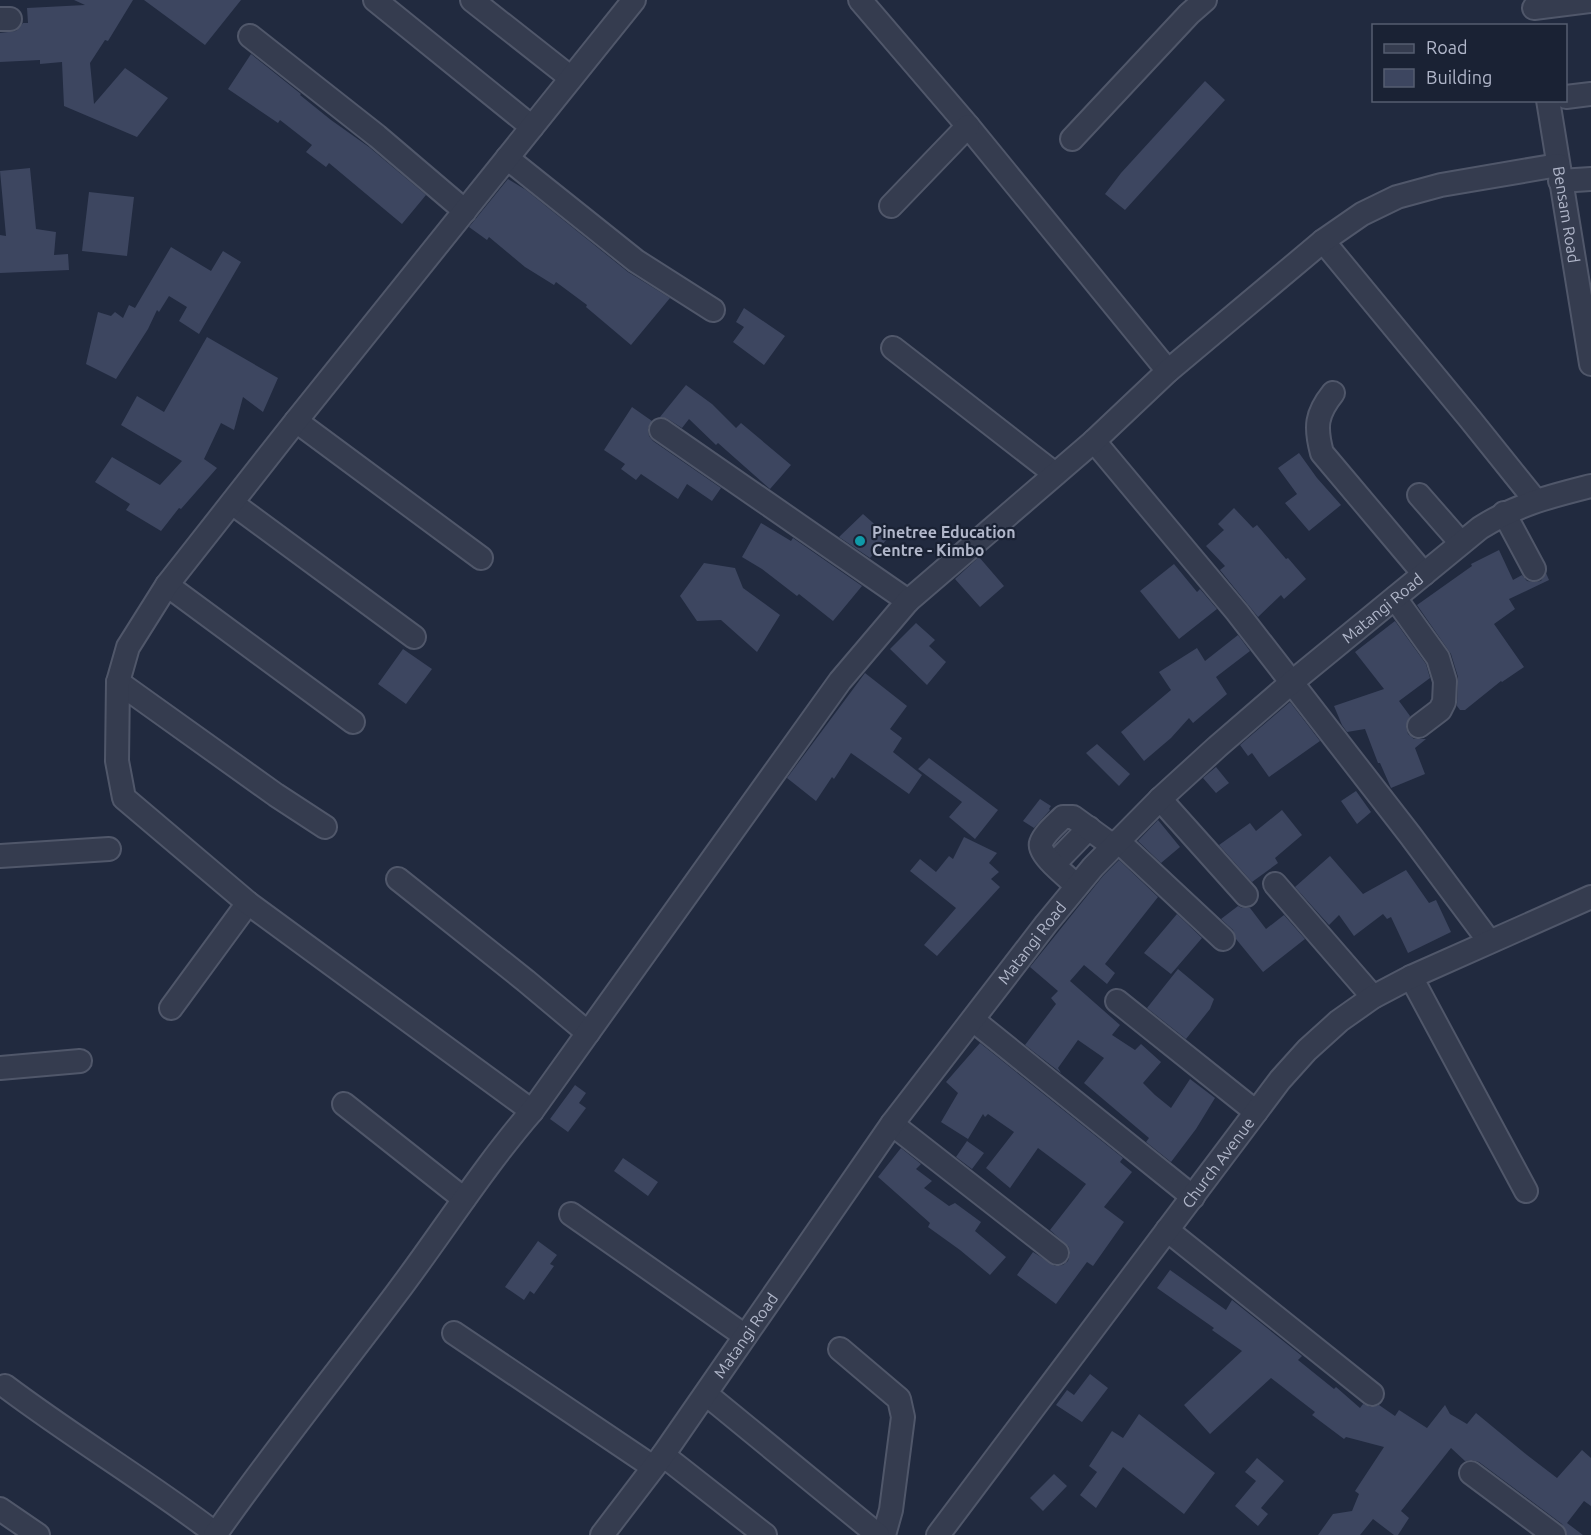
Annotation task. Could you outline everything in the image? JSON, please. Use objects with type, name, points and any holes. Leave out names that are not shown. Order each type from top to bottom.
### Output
[{"type":"street","points":[[375,0],[532,127]]},
{"type":"street","points":[[472,0],[571,78]]},
{"type":"street","points":[[532,1111],[248,903],[124,798],[117,761],[118,682],[128,647],[167,585],[634,0]]},
{"type":"street","points":[[860,0],[968,126],[1168,371]]},
{"type":"street","points":[[1071,139],[1189,14],[1205,0]]},
{"type":"street","points":[[1534,11],[1591,1]]},
{"type":"street","points":[[250,36],[376,136],[465,211]]},
{"type":"street","points":[[1567,97],[1591,94]]},
{"type":"street","name":"Bensam Road","points":[[1548,102],[1591,364]]},
{"type":"street","points":[[891,206],[968,126]]},
{"type":"street","points":[[507,158],[636,261],[713,310]]},
{"type":"street","points":[[6,1386],[53,1422],[178,1505],[216,1534],[261,1470],[396,1293],[498,1150],[532,1111],[834,690],[908,601],[1094,441],[1168,371],[1323,241],[1362,214],[1396,197],[1451,183],[1559,173],[1591,179]]},
{"type":"street","points":[[1323,241],[1535,500]]},
{"type":"street","points":[[893,348],[1055,474]]},
{"type":"street","points":[[1333,393],[1321,408],[1316,432],[1322,453],[1424,574]]},
{"type":"street","points":[[296,421],[481,558]]},
{"type":"street","points":[[661,430],[908,601]]},
{"type":"street","points":[[1094,441],[1237,612],[1489,941]]},
{"type":"street","name":"Matangi Road","points":[[602,1535],[706,1394],[892,1124],[1046,924],[1116,844],[1160,799],[1291,683],[1480,528],[1504,513],[1535,500],[1591,486]]},
{"type":"street","points":[[1419,495],[1461,543]]},
{"type":"street","points":[[232,503],[414,637]]},
{"type":"street","points":[[1504,513],[1534,569]]},
{"type":"street","points":[[167,585],[353,722]]},
{"type":"street","points":[[1395,598],[1438,658],[1444,681],[1444,702],[1440,710],[1419,726]]},
{"type":"street","points":[[118,682],[276,795],[325,827]]},
{"type":"street","points":[[1160,799],[1246,895]]},
{"type":"street","points":[[1077,886],[1054,864],[1089,828],[1116,844],[1223,939]]},
{"type":"street","points":[[0,856],[109,849]]},
{"type":"street","points":[[398,879],[588,1033]]},
{"type":"street","points":[[1275,884],[1373,997]]},
{"type":"street","name":"Church Avenue","points":[[938,1535],[1280,1080],[1307,1050],[1339,1020],[1373,997],[1489,941],[1591,897]]},
{"type":"street","points":[[171,1008],[248,903]]},
{"type":"street","points":[[1411,977],[1526,1191]]},
{"type":"street","points":[[1117,1001],[1256,1112]]},
{"type":"street","points":[[973,1020],[1193,1197]]},
{"type":"street","points":[[0,1068],[80,1061]]},
{"type":"street","points":[[344,1104],[464,1199]]},
{"type":"street","points":[[892,1124],[1057,1253]]},
{"type":"street","points":[[571,1214],[745,1336]]},
{"type":"street","points":[[1167,1230],[1372,1394]]},
{"type":"street","points":[[454,1333],[658,1461],[765,1535]]},
{"type":"street","points":[[840,1349],[898,1399],[902,1408],[903,1417],[891,1510],[884,1535]]},
{"type":"street","points":[[706,1394],[878,1535]]},
{"type":"street","points":[[1472,1473],[1554,1535]]},
{"type":"street","points":[[0,1509],[38,1535]]},
{"type":"building","points":[[74,0],[133,0],[108,41],[105,40],[90,63],[94,104],[125,68],[168,98],[137,137],[64,106],[62,62],[40,64],[40,60],[0,62],[0,33],[16,31],[23,23],[28,23],[27,8],[85,5]]},
{"type":"building","points":[[144,0],[241,0],[205,45]]},
{"type":"building","points":[[251,54],[426,195],[402,224],[329,163],[326,167],[306,152],[312,145],[280,120],[278,123],[228,89]]},
{"type":"building","points":[[1205,81],[1225,100],[1125,210],[1105,194],[1121,173]]},
{"type":"building","points":[[30,168],[36,229],[56,232],[54,255],[68,254],[69,270],[0,273],[0,235],[6,236],[0,171]]},
{"type":"building","points":[[508,179],[526,190],[628,272],[670,298],[631,345],[586,307],[587,305],[556,282],[554,285],[525,267],[489,237],[487,240],[469,227]]},
{"type":"building","points":[[89,192],[134,197],[127,256],[82,251]]},
{"type":"building","points":[[171,247],[211,271],[223,251],[241,262],[199,334],[179,321],[187,307],[169,296],[159,312],[157,310],[148,329],[116,379],[86,364],[98,312],[111,316],[115,312],[123,318],[129,305],[135,308]]},
{"type":"building","points":[[744,308],[785,336],[764,365],[733,342],[744,327],[736,322]]},
{"type":"building","points":[[207,337],[278,378],[263,412],[243,397],[234,430],[221,423],[204,459],[217,468],[181,509],[179,508],[161,531],[126,510],[130,504],[95,482],[112,457],[160,485],[182,461],[121,425],[137,396],[164,412]]},
{"type":"building","points":[[686,385],[712,404],[736,428],[741,423],[791,465],[770,489],[718,443],[716,445],[689,419],[682,428],[660,417]]},
{"type":"building","points":[[632,407],[652,421],[648,429],[653,441],[721,488],[712,501],[687,484],[678,499],[641,474],[636,480],[621,469],[625,464],[604,450]]},
{"type":"building","points":[[1299,453],[1341,505],[1309,531],[1285,503],[1297,494],[1278,468]]},
{"type":"building","points":[[1234,508],[1253,528],[1257,525],[1306,579],[1284,599],[1281,595],[1258,617],[1220,570],[1225,566],[1206,546],[1224,530],[1218,524]]},
{"type":"building","name":"Pinetree Education Centre - Kimbo","points":[[863,514],[889,537],[870,558],[839,537]]},
{"type":"building","points":[[761,523],[791,541],[793,538],[862,586],[833,621],[799,594],[797,596],[742,557]]},
{"type":"building","points":[[1499,550],[1513,580],[1522,575],[1527,581],[1541,581],[1546,573],[1549,580],[1509,599],[1515,609],[1494,624],[1524,667],[1501,681],[1465,710],[1460,710],[1457,706],[1458,677],[1451,654],[1417,605],[1472,566],[1471,564]]},
{"type":"building","points":[[979,557],[1004,586],[980,607],[955,579]]},
{"type":"building","points":[[704,563],[735,568],[743,588],[780,615],[757,652],[721,620],[697,621],[680,596]]},
{"type":"building","points":[[1174,564],[1197,592],[1200,589],[1217,609],[1179,639],[1140,591]]},
{"type":"building","points":[[1395,621],[1426,664],[1430,678],[1399,701],[1410,716],[1406,727],[1408,734],[1414,739],[1426,739],[1415,748],[1425,774],[1391,788],[1378,763],[1365,729],[1347,732],[1334,706],[1384,689],[1355,652]]},
{"type":"building","points":[[916,623],[935,640],[929,646],[946,662],[927,685],[890,649]]},
{"type":"building","points":[[1238,635],[1250,651],[1216,677],[1227,694],[1193,723],[1189,718],[1171,738],[1144,761],[1121,732],[1171,690],[1159,672],[1197,648],[1205,661]]},
{"type":"building","points":[[403,649],[432,669],[406,704],[378,684]]},
{"type":"building","points":[[865,673],[907,706],[890,729],[902,738],[893,752],[922,775],[909,794],[851,753],[816,801],[787,778]]},
{"type":"building","points":[[1290,702],[1320,741],[1269,777],[1252,753],[1248,756],[1240,745]]},
{"type":"building","points":[[1097,744],[1130,774],[1119,786],[1086,753]]},
{"type":"building","points":[[929,758],[998,810],[975,839],[949,817],[962,802],[918,769]]},
{"type":"building","points":[[1216,767],[1229,783],[1216,793],[1203,778]]},
{"type":"building","points":[[1356,791],[1371,812],[1357,824],[1341,801]]},
{"type":"building","points":[[1040,799],[1051,806],[1034,828],[1023,821]]},
{"type":"building","points":[[1282,810],[1302,835],[1275,858],[1278,863],[1252,882],[1219,845],[1250,823],[1256,831]]},
{"type":"building","points":[[1158,820],[1180,847],[1161,863],[1138,841]]},
{"type":"building","points":[[964,837],[997,853],[989,863],[999,872],[991,879],[1000,887],[937,956],[924,945],[956,908],[910,871],[920,859],[936,872],[949,856],[953,859]]},
{"type":"building","points":[[1330,856],[1363,894],[1406,870],[1429,903],[1436,900],[1451,932],[1408,953],[1391,917],[1387,919],[1383,914],[1354,936],[1339,915],[1329,925],[1295,887]]},
{"type":"building","points":[[1119,860],[1158,897],[1105,964],[1115,973],[1107,984],[1084,965],[1070,981],[1120,1025],[1112,1035],[1135,1050],[1141,1044],[1161,1062],[1143,1083],[1171,1108],[1190,1079],[1215,1098],[1196,1129],[1171,1162],[1146,1142],[1149,1138],[1084,1083],[1104,1058],[1078,1040],[1058,1068],[1061,1073],[1025,1045],[1056,1004],[1051,998],[1058,991],[1030,967],[1103,876]]},
{"type":"building","points":[[1238,906],[1250,908],[1266,929],[1284,915],[1305,939],[1263,972],[1236,939],[1233,930],[1221,919]]},
{"type":"building","points":[[1177,914],[1202,938],[1171,974],[1144,953]]},
{"type":"building","points":[[1178,969],[1214,999],[1210,1009],[1186,1039],[1147,1008]]},
{"type":"building","points":[[980,1043],[1123,1158],[1120,1162],[1132,1172],[1104,1207],[1124,1222],[1093,1266],[1087,1262],[1056,1304],[1017,1275],[1033,1252],[1055,1266],[1063,1265],[1068,1261],[1069,1247],[1050,1230],[1086,1184],[1038,1148],[1010,1188],[986,1168],[1014,1132],[988,1114],[985,1117],[983,1114],[968,1139],[941,1122],[958,1093],[946,1082]]},
{"type":"building","points":[[575,1085],[586,1093],[579,1103],[586,1108],[568,1132],[550,1119]]},
{"type":"building","points":[[967,1141],[984,1153],[972,1169],[956,1157]]},
{"type":"building","points":[[901,1148],[921,1164],[916,1169],[932,1181],[924,1188],[949,1206],[955,1203],[981,1222],[975,1231],[1006,1257],[990,1275],[928,1227],[930,1223],[878,1177]]},
{"type":"building","points":[[623,1158],[658,1182],[648,1196],[614,1171]]},
{"type":"building","points":[[538,1241],[557,1255],[550,1264],[554,1266],[534,1294],[530,1291],[524,1300],[505,1287]]},
{"type":"building","points":[[1170,1270],[1226,1310],[1232,1300],[1302,1356],[1298,1360],[1334,1389],[1336,1387],[1360,1408],[1363,1404],[1371,1407],[1379,1405],[1395,1416],[1399,1410],[1427,1428],[1445,1405],[1450,1414],[1467,1424],[1476,1413],[1557,1478],[1582,1450],[1591,1458],[1591,1506],[1584,1501],[1567,1523],[1583,1535],[1567,1535],[1562,1524],[1479,1462],[1465,1461],[1451,1448],[1401,1511],[1409,1518],[1398,1535],[1394,1535],[1373,1519],[1360,1535],[1318,1535],[1333,1514],[1352,1511],[1359,1494],[1355,1491],[1384,1447],[1346,1437],[1344,1439],[1312,1415],[1315,1412],[1271,1378],[1210,1434],[1184,1405],[1242,1351],[1212,1330],[1214,1328],[1157,1288]]},
{"type":"building","points":[[1090,1374],[1108,1388],[1082,1422],[1056,1405],[1067,1390],[1074,1395]]},
{"type":"building","points":[[1139,1414],[1215,1473],[1184,1514],[1123,1467],[1096,1508],[1080,1495],[1097,1472],[1089,1466],[1112,1431],[1123,1438]]},
{"type":"building","points":[[1257,1458],[1284,1481],[1261,1508],[1268,1514],[1258,1526],[1235,1506],[1256,1481],[1245,1472]]},
{"type":"building","points":[[1054,1474],[1067,1486],[1043,1511],[1030,1498]]},
{"type":"place","name":"Pinetree Education Centre - Kimbo","points":[[860,541]]}]
